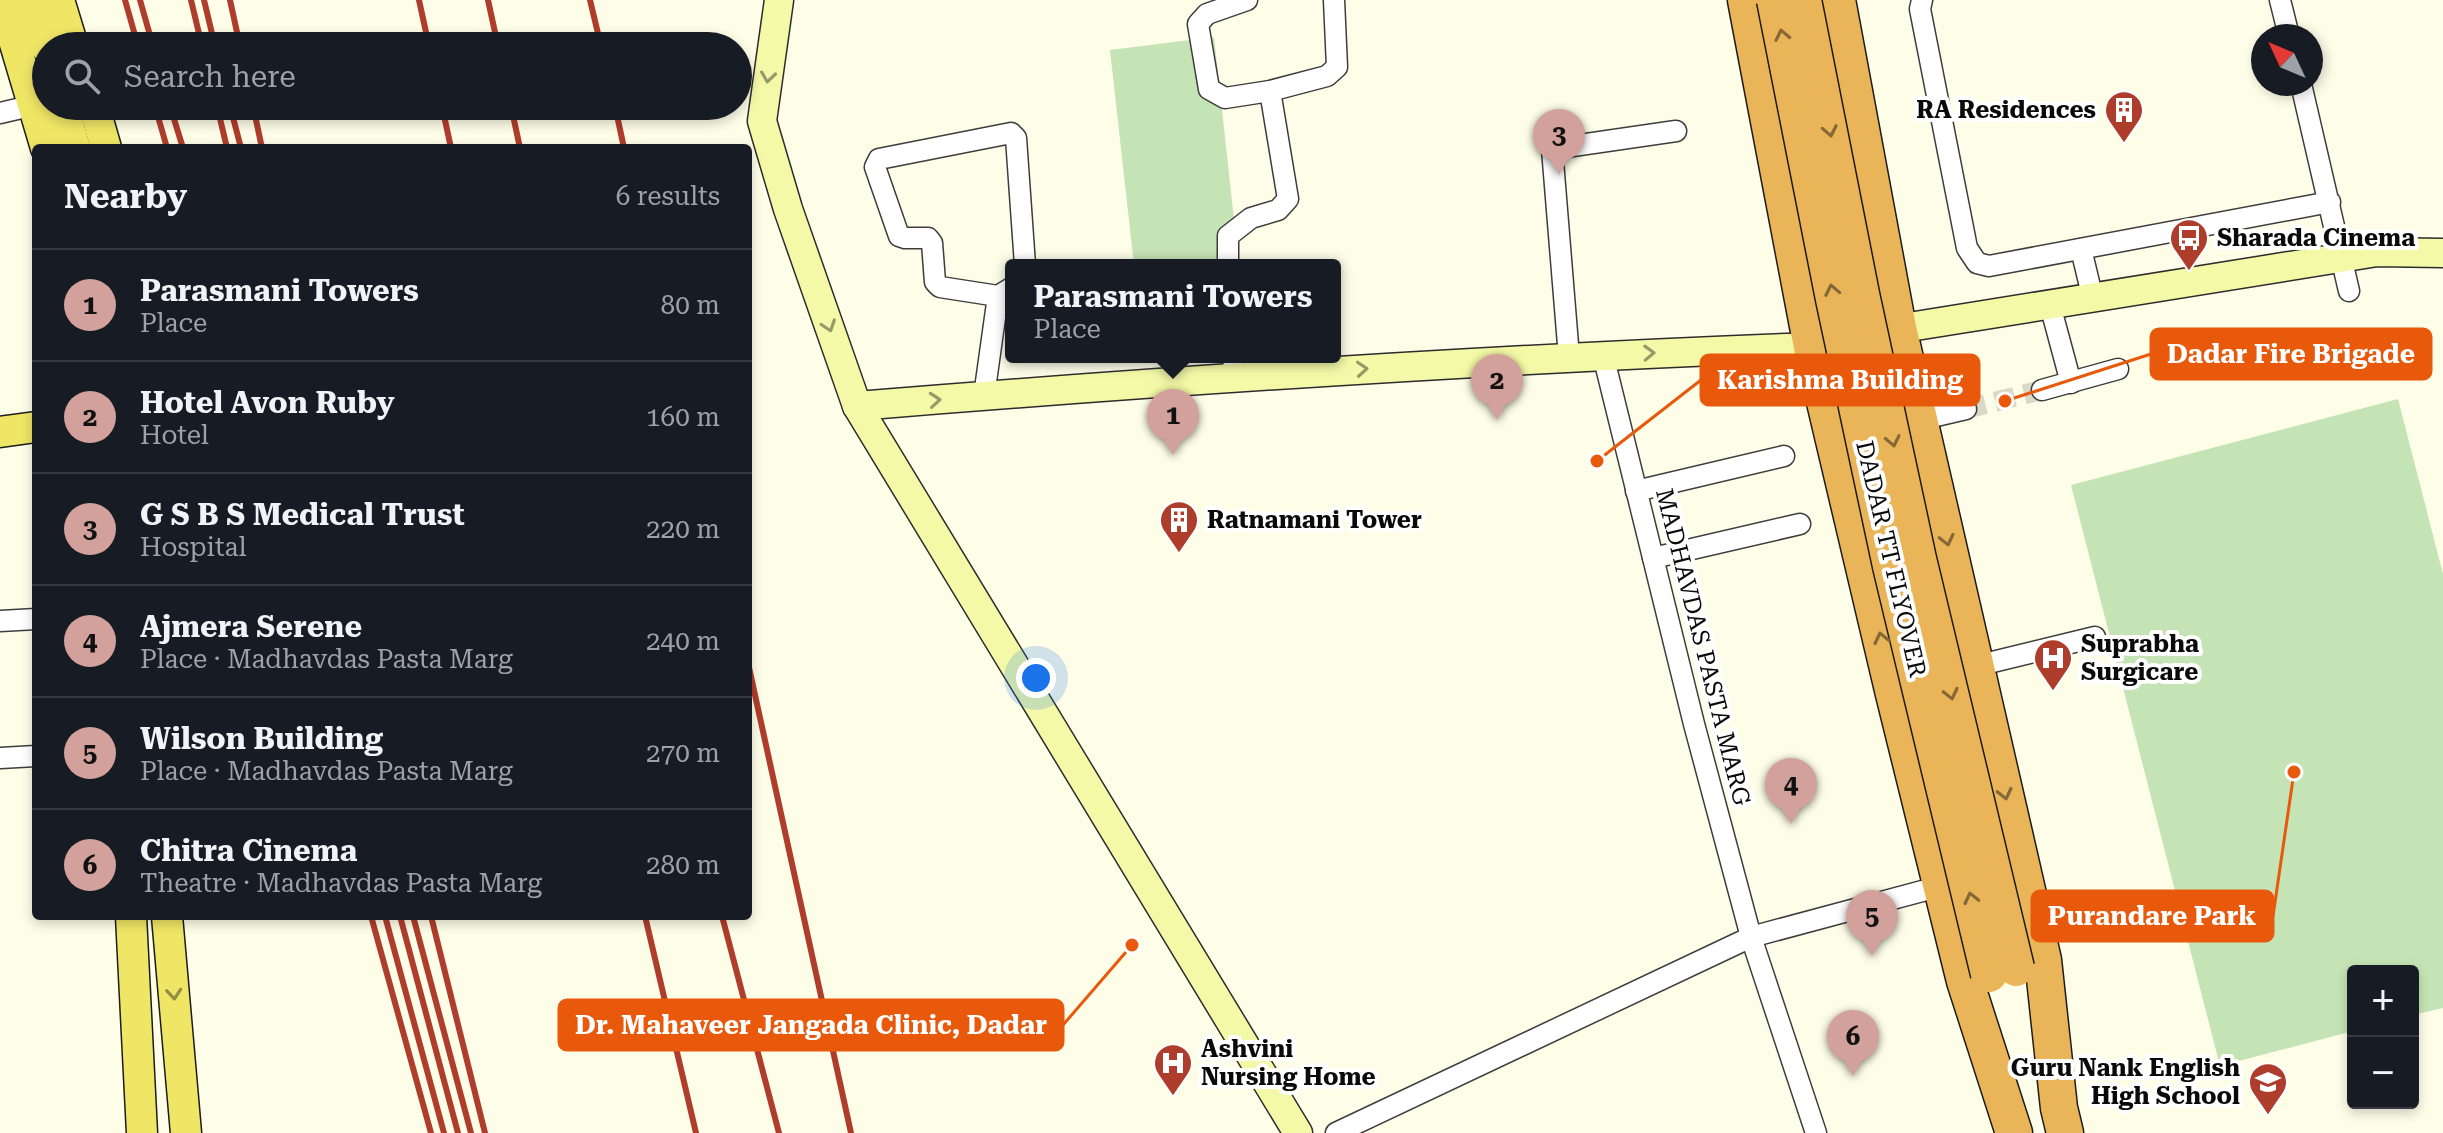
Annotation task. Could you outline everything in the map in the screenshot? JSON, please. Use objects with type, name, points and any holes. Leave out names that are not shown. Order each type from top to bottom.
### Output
[{"type":"highway","points":[[1746,0],[1812,347],[1965,981],[2012,1126]]},
{"type":"highway","name":"DADAR TT FLYOVER","points":[[1775,0],[1891,566],[2002,971]]},
{"type":"highway","name":"DADAR TT FLYOVER","points":[[1803,0],[2002,971]]},
{"type":"highway","points":[[1837,0],[1898,328],[2043,960],[2062,1120]]},
{"type":"highway","points":[[2002,971],[2062,1120]]},
{"type":"highway","points":[[2002,971],[2012,1126]]},
{"type":"main road","points":[[2,0],[32,82]]},
{"type":"main road","points":[[32,0],[42,32]]},
{"type":"main road","points":[[59,0],[69,32]]},
{"type":"main road","points":[[42,120],[45,144]]},
{"type":"main road","points":[[67,120],[74,144]]},
{"type":"main road","points":[[98,120],[105,144]]},
{"type":"main road","points":[[0,432],[32,428]]},
{"type":"main road","points":[[131,920],[142,1133]]},
{"type":"main road","points":[[167,920],[186,1133]]},
{"type":"street","points":[[779,0],[762,121],[788,209],[857,406],[1298,1133]]},
{"type":"street","points":[[1247,0],[1207,14],[1198,24],[1209,89],[1225,98],[1270,91],[1327,76],[1337,67],[1334,0]]},
{"type":"street","points":[[1922,0],[1920,9],[1970,255],[1977,263],[1989,266],[2330,202]]},
{"type":"street","points":[[2280,0],[2286,24]]},
{"type":"street","points":[[1228,259],[1228,236],[1251,218],[1278,210],[1288,199],[1270,91]]},
{"type":"street","points":[[2304,96],[2349,291]]},
{"type":"street","points":[[0,113],[32,106]]},
{"type":"street","points":[[1569,357],[1552,149],[1676,131]]},
{"type":"street","points":[[984,396],[1004,292],[940,287],[935,282],[932,243],[928,238],[899,236],[875,167],[879,159],[1011,133],[1016,138],[1025,259]]},
{"type":"street","points":[[2081,249],[2093,299]]},
{"type":"street","points":[[857,406],[984,396],[1234,368],[1812,347],[1898,328],[2343,257],[2377,252],[2443,253]]},
{"type":"street","points":[[2050,305],[2071,383]]},
{"type":"street","name":"MADHAVDAS PASTA MARG","points":[[1603,355],[1751,937],[1816,1133]]},
{"type":"street","points":[[2042,390],[2118,369]]},
{"type":"street","points":[[1919,420],[1966,409]]},
{"type":"street","points":[[1636,491],[1784,456]]},
{"type":"street","points":[[1653,558],[1800,524]]},
{"type":"street","points":[[0,621],[32,619]]},
{"type":"street","points":[[1976,666],[2095,637]]},
{"type":"street","points":[[0,758],[32,756]]},
{"type":"street","points":[[1336,1133],[1751,937],[1941,886]]},
{"type":"green space","points":[[1214,37],[1238,259],[1133,259],[1110,50]]},
{"type":"green space","points":[[2398,399],[2443,574],[2443,1008],[2419,1014],[2419,965],[2347,965],[2347,1033],[2220,1066],[2071,485]]},
{"type":"tunnel","points":[[1966,409],[2042,390]]},
{"type":"railway","points":[[125,0],[134,32]]},
{"type":"railway","points":[[140,0],[149,32]]},
{"type":"railway","points":[[191,0],[199,32]]},
{"type":"railway","points":[[204,0],[212,32]]},
{"type":"railway","points":[[230,0],[237,32]]},
{"type":"railway","points":[[419,0],[426,32]]},
{"type":"railway","points":[[488,0],[495,32]]},
{"type":"railway","points":[[590,0],[598,32]]},
{"type":"railway","points":[[159,120],[166,144]]},
{"type":"railway","points":[[174,120],[182,144]]},
{"type":"railway","points":[[220,120],[226,144]]},
{"type":"railway","points":[[234,120],[240,144]]},
{"type":"railway","points":[[256,120],[261,144]]},
{"type":"railway","points":[[445,120],[450,144]]},
{"type":"railway","points":[[514,120],[519,144]]},
{"type":"railway","points":[[618,120],[623,144]]},
{"type":"railway","points":[[752,681],[851,1133]]},
{"type":"railway","points":[[372,920],[431,1133]]},
{"type":"railway","points":[[386,920],[444,1133]]},
{"type":"railway","points":[[401,920],[458,1133]]},
{"type":"railway","points":[[414,920],[471,1133]]},
{"type":"railway","points":[[432,920],[485,1133]]},
{"type":"railway","points":[[646,920],[696,1133]]},
{"type":"railway","points":[[723,920],[779,1133]]},
{"type":"place","name":"RA Residences","points":[[2124,144]]},
{"type":"place","name":"G S B S Medical Trust","points":[[1559,175]]},
{"type":"place","name":"Sharada Cinema","points":[[2189,272]]},
{"type":"place","name":"Dadar Fire Brigade","points":[[2005,401]]},
{"type":"place","name":"Hotel Avon Ruby","points":[[1497,420]]},
{"type":"place","name":"Parasmani Towers","points":[[1173,455]]},
{"type":"place","name":"Karishma Building","points":[[1597,461]]},
{"type":"place","name":"Ratnamani Tower","points":[[1179,554]]},
{"type":"place","name":"Suprabha Surgicare","points":[[2053,692]]},
{"type":"place","name":"Purandare Park","points":[[2294,772]]},
{"type":"place","name":"Ajmera Serene","points":[[1791,824]]},
{"type":"place","name":"Dr. Mahaveer Jangada Clinic, Dadar","points":[[1132,945]]},
{"type":"place","name":"Wilson Building","points":[[1872,956]]},
{"type":"place","name":"Chitra Cinema","points":[[1853,1076]]},
{"type":"place","name":"Ashvini Nursing Home","points":[[1173,1097]]},
{"type":"place","name":"Guru Nank English High School","points":[[2268,1116]]}]
